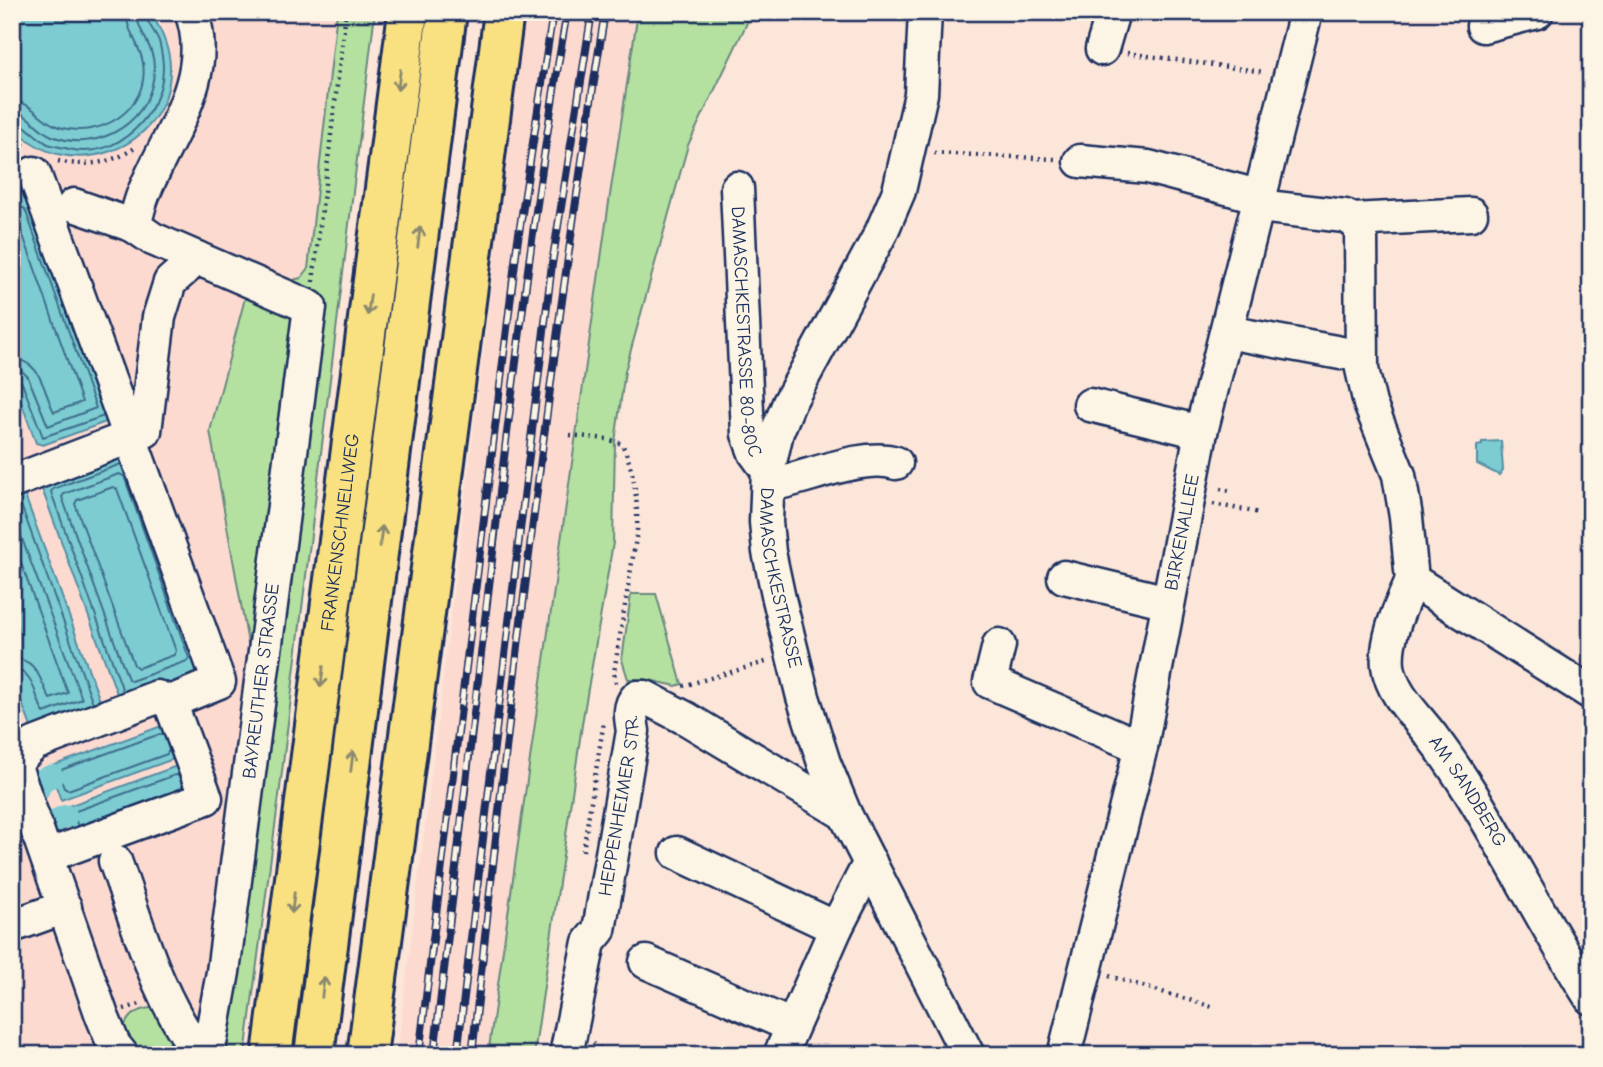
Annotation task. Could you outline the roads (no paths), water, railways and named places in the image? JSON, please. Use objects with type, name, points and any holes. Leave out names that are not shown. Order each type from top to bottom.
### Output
[{"type":"main road","name":"FRANKENSCHNELLWEG","points":[[272,1055],[408,12]]},
{"type":"main road","name":"FRANKENSCHNELLWEG","points":[[314,1055],[447,12]]},
{"type":"main road","points":[[367,1055],[504,12]]},
{"type":"street","name":"DAMASCHKESTRASSE","points":[[925,12],[921,94],[899,191],[881,233],[789,403],[777,432],[768,478],[766,522],[769,552],[782,613],[803,697],[824,763],[845,814],[968,1055]]},
{"type":"street","points":[[1102,49],[1113,12]]},
{"type":"street","name":"BIRKENALLEE","points":[[1064,1055],[1141,747],[1200,432],[1306,12]]},
{"type":"street","points":[[1483,26],[1537,12]]},
{"type":"street","points":[[134,226],[142,197],[189,96],[198,54],[179,21]]},
{"type":"street","points":[[1080,161],[1148,167],[1260,201],[1345,216],[1352,220],[1471,214]]},
{"type":"street","points":[[43,166],[131,438],[219,682],[170,702],[157,697],[34,744],[13,763],[102,1016],[114,1045],[122,1055]]},
{"type":"street","name":"DAMASCHKESTRASSE 80-80C","points":[[737,188],[748,434],[768,478]]},
{"type":"street","points":[[12,482],[145,431],[159,317],[170,282],[197,258],[153,239],[134,226],[74,205]]},
{"type":"street","name":"AM SANDBERG","points":[[1352,220],[1361,230],[1362,369],[1370,404],[1399,475],[1412,580],[1396,618],[1389,647],[1388,668],[1399,694],[1433,737],[1472,795],[1555,941],[1591,998]]},
{"type":"street","name":"BAYREUTHER STRASSE","points":[[197,258],[310,307],[223,972],[208,1055]]},
{"type":"street","points":[[1227,332],[1341,353]]},
{"type":"street","points":[[1090,405],[1200,432]]},
{"type":"street","points":[[768,478],[788,482],[883,458],[895,463]]},
{"type":"street","points":[[1064,577],[1168,602]]},
{"type":"street","points":[[1412,580],[1591,692]]},
{"type":"street","points":[[999,645],[990,682],[1141,747]]},
{"type":"street","name":"HEPPENHEIMER STR.","points":[[566,1055],[589,942],[599,930],[633,731],[630,713],[632,701],[637,697],[645,697],[687,719],[845,814]]},
{"type":"street","points":[[47,856],[206,798],[170,702]]},
{"type":"street","points":[[677,853],[836,928]]},
{"type":"street","points":[[115,861],[164,996],[183,1032],[201,1055]]},
{"type":"street","points":[[646,962],[786,1041],[836,928],[870,862]]},
{"type":"street","points":[[12,926],[65,907]]},
{"type":"water","points":[[13,12],[151,12],[170,60],[166,96],[153,120],[134,139],[111,151],[85,156],[58,154],[34,144],[12,124]]},
{"type":"water","points":[[33,186],[117,418],[43,445],[36,443],[12,377],[12,193]]},
{"type":"water","points":[[1501,441],[1503,470],[1499,475],[1477,464],[1477,446],[1482,445],[1482,442]]},
{"type":"water","points":[[132,453],[211,669],[120,702],[41,486]]},
{"type":"water","points":[[24,493],[103,709],[34,735],[12,676],[12,497]]},
{"type":"water","points":[[167,724],[179,757],[61,800],[49,767]]},
{"type":"water","points":[[182,764],[194,798],[75,841],[63,808]]},
{"type":"waterway","points":[[12,812],[22,796],[38,790],[42,780],[52,776]]},
{"type":"waterway","points":[[12,832],[18,830],[37,837],[52,831],[57,820],[66,816]]},
{"type":"railway","points":[[419,1055],[517,246],[553,12]]},
{"type":"railway","points":[[434,1055],[513,387],[541,173],[567,12]]},
{"type":"railway","points":[[457,1055],[552,264],[592,12]]},
{"type":"railway","points":[[472,1055],[548,402],[605,12]]}]
